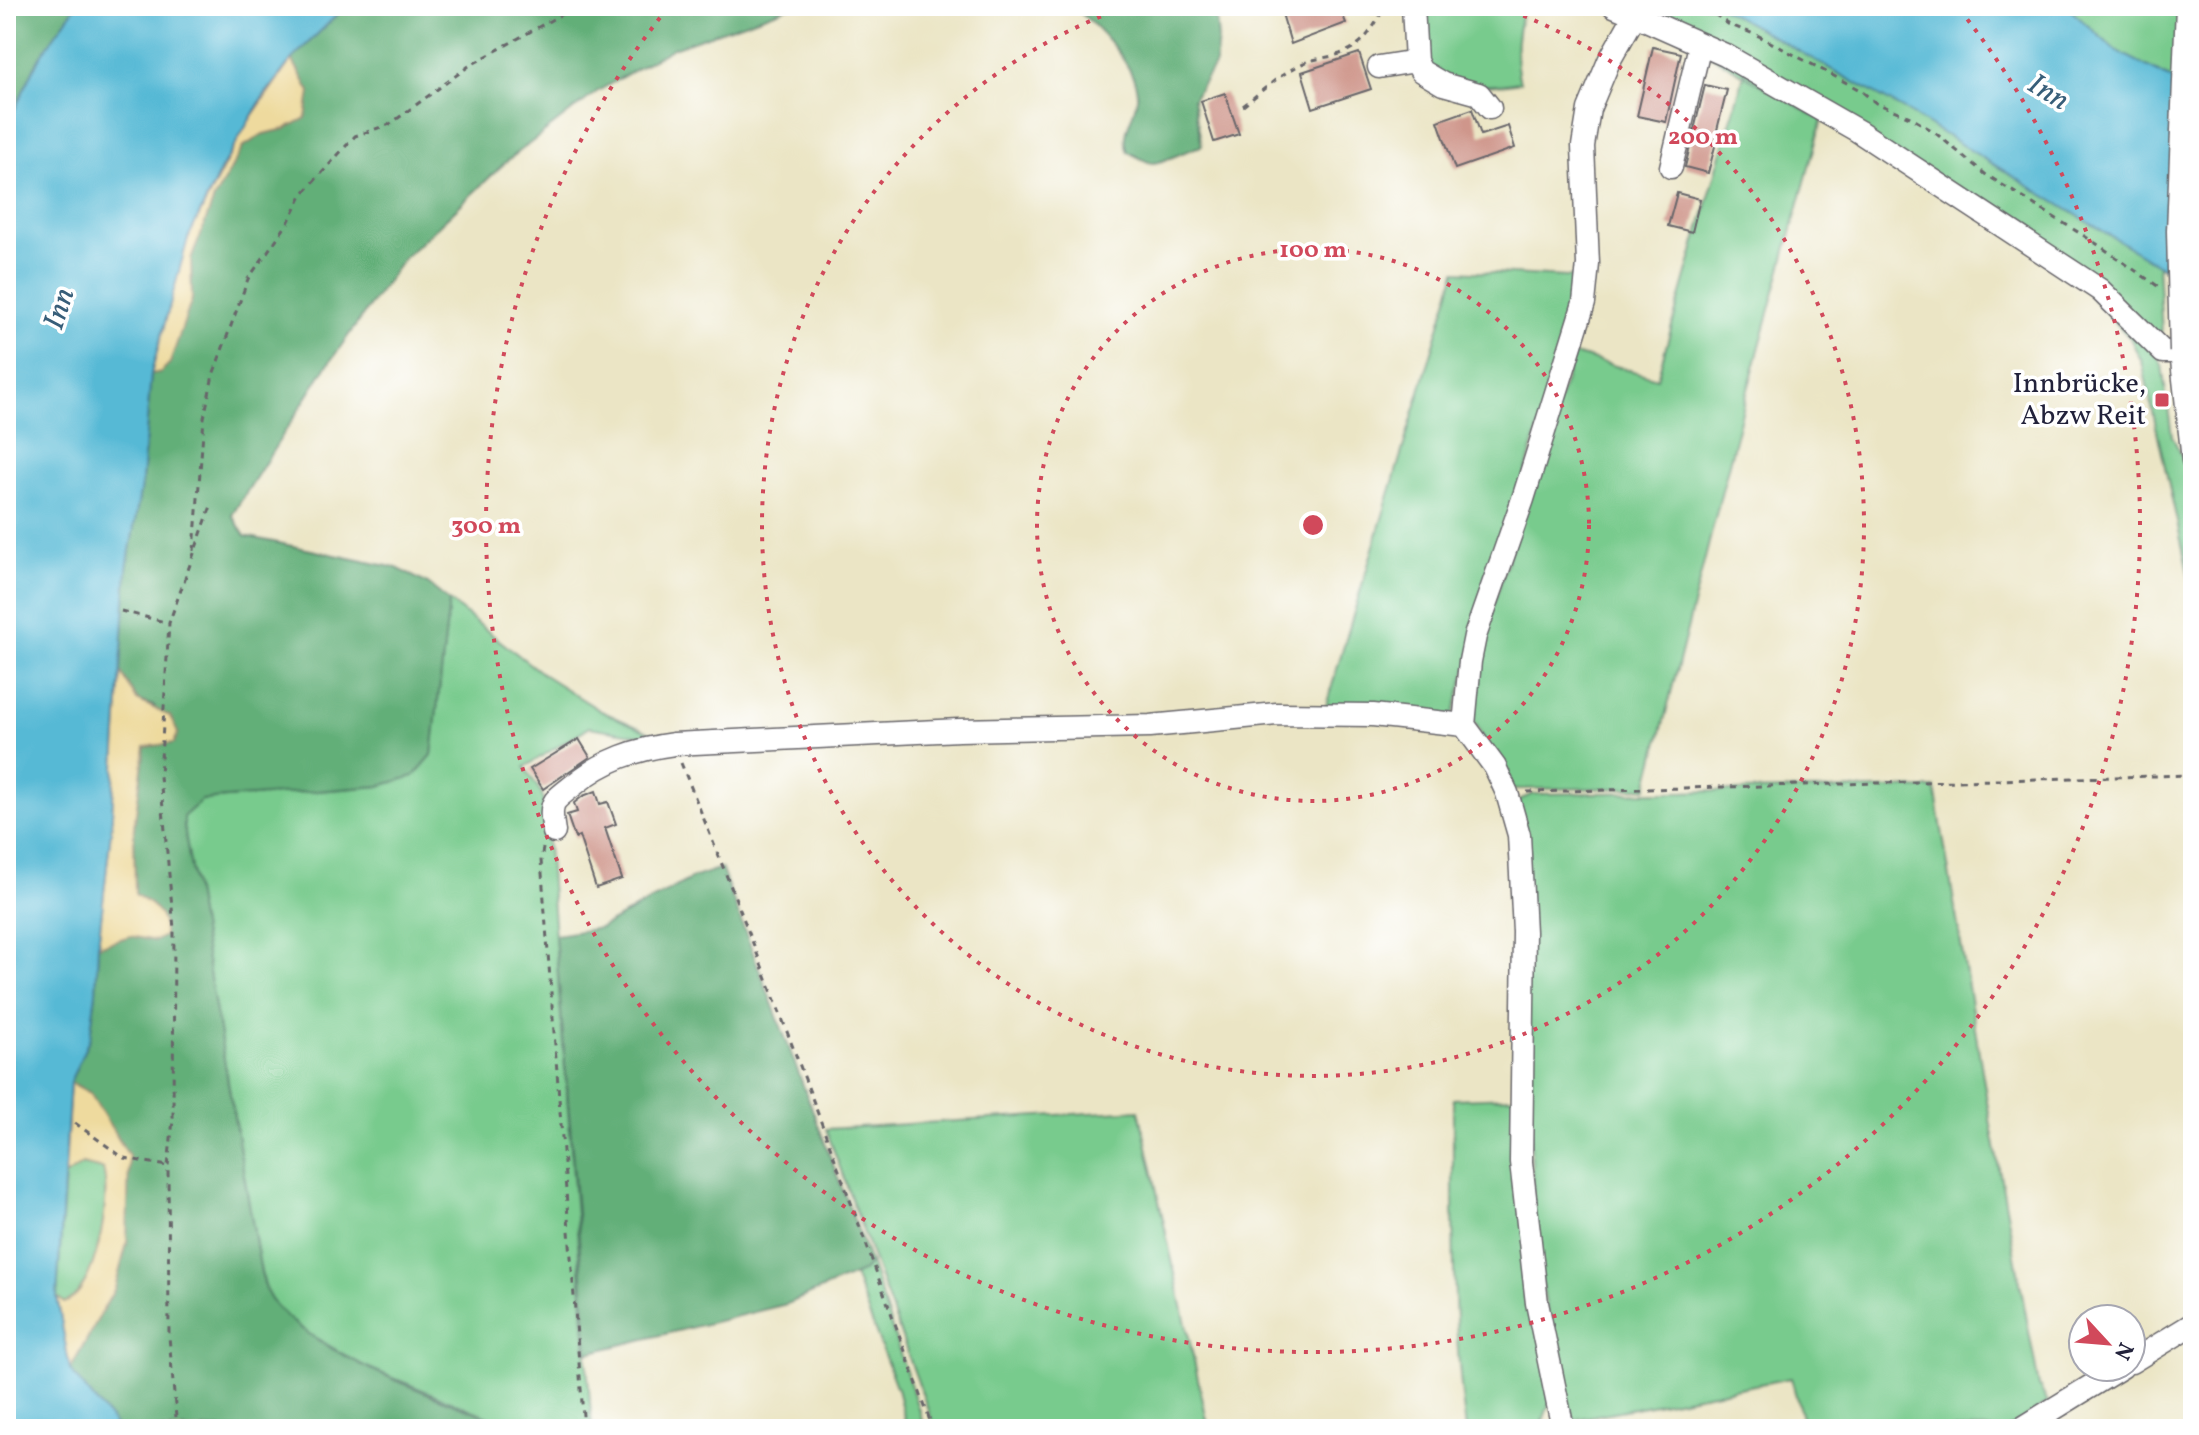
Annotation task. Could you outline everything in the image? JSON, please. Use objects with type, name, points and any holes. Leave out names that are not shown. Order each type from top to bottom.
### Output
[{"type":"street","points":[[1413,6],[1416,61],[1426,76],[1443,84],[1473,91],[1490,108]]},
{"type":"street","points":[[2187,6],[2178,231],[2181,352],[2193,460]]},
{"type":"street","points":[[1563,1429],[1537,1303],[1521,1162],[1524,932],[1519,835],[1507,793],[1495,767],[1464,725],[1475,636],[1523,499],[1584,303],[1588,264],[1583,146],[1589,109],[1609,61],[1624,11],[1737,62],[1858,131],[2100,290],[2163,352],[2181,352]]},
{"type":"street","points":[[1671,167],[1700,45]]},
{"type":"street","points":[[1379,67],[1416,61]]},
{"type":"street","points":[[554,832],[551,810],[556,800],[589,773],[619,756],[674,744],[959,730],[1150,726],[1277,714],[1373,715],[1464,725]]},
{"type":"street","points":[[2147,1352],[2193,1324]]},
{"type":"street","points":[[2021,1429],[2096,1383]]},
{"type":"path","points":[[194,555],[204,418],[213,375],[248,279],[288,223],[302,195],[355,136],[390,124],[469,66],[576,6]]},
{"type":"path","points":[[1243,106],[1305,63],[1340,54],[1361,44],[1371,33],[1385,6]]},
{"type":"path","points":[[1692,6],[1759,36],[1860,90],[1876,103],[1910,117],[1933,131],[1985,174],[2160,288]]},
{"type":"path","points":[[177,1429],[169,1336],[168,1166],[173,1120],[174,929],[160,776],[169,623],[211,506]]},
{"type":"path","points":[[121,611],[169,623]]},
{"type":"path","points":[[674,744],[734,891],[933,1429]]},
{"type":"path","points":[[1507,793],[2193,775]]},
{"type":"path","points":[[554,832],[542,849],[541,860],[584,1429]]},
{"type":"path","points":[[75,1123],[124,1158],[168,1166]]},
{"type":"green space","points":[[6,6],[76,6],[39,58],[6,128]]},
{"type":"green space","points":[[346,6],[792,6],[673,48],[598,91],[507,161],[403,259],[324,370],[232,515],[245,536],[397,568],[428,584],[449,601],[432,755],[414,776],[380,786],[202,800],[184,816],[265,1288],[272,1301],[293,1322],[352,1360],[519,1429],[118,1429],[70,1370],[115,1288],[127,1243],[90,1093],[70,1082],[90,1037],[98,946],[130,936],[155,941],[164,936],[163,921],[157,910],[135,894],[134,827],[145,747],[174,743],[154,706],[137,700],[121,672],[127,568],[142,480],[151,374],[161,372],[192,299],[191,260],[214,199],[243,147],[263,134],[285,129],[310,92],[292,59]]},
{"type":"green space","points":[[1071,6],[1215,6],[1218,39],[1215,64],[1193,99],[1202,146],[1152,163],[1128,152],[1126,138],[1137,97],[1131,72],[1103,34]]},
{"type":"green space","points":[[1419,6],[1524,6],[1516,44],[1520,82],[1481,86],[1452,82],[1440,76],[1430,68],[1424,57]]},
{"type":"green space","points":[[1626,6],[1718,6],[1906,111],[2158,264],[2162,334],[2156,334],[2096,280]]},
{"type":"green space","points":[[2066,6],[2193,6],[2193,90],[2115,50]]},
{"type":"green space","points":[[1745,71],[1823,116],[1744,404],[1647,788],[1511,789],[1473,719],[1473,669],[1574,354],[1657,378]]},
{"type":"green space","points":[[1456,271],[1583,278],[1453,716],[1325,709]]},
{"type":"green space","points":[[2075,280],[2150,343],[2162,365],[2172,436],[2183,458],[2193,535],[2193,595],[2142,362],[2130,338]]},
{"type":"green space","points":[[449,601],[544,675],[601,711],[664,739],[589,727],[525,767],[542,794],[549,857],[592,1429],[519,1429],[364,1366],[311,1335],[288,1318],[270,1299],[261,1273],[184,828],[184,815],[202,800],[380,786],[432,755]]},
{"type":"green space","points":[[1935,788],[1991,1125],[2039,1386],[2048,1403],[2007,1429],[1805,1429],[1791,1378],[1567,1421],[1535,1245],[1517,805],[1521,799],[1533,794]]},
{"type":"green space","points":[[721,868],[870,1262],[864,1271],[787,1304],[588,1353],[555,935],[600,928],[692,878]]},
{"type":"green space","points":[[1515,1097],[1551,1398],[1543,1421],[1545,1429],[1466,1429],[1455,1306],[1453,1099]]},
{"type":"green space","points":[[1139,1110],[1209,1429],[935,1429],[826,1129]]},
{"type":"green space","points":[[82,1164],[103,1169],[103,1222],[93,1264],[85,1282],[75,1296],[64,1303],[57,1297],[65,1176]]},
{"type":"green space","points":[[870,1262],[925,1429],[907,1429],[897,1389],[854,1275],[864,1271]]},
{"type":"sand","points":[[292,59],[310,92],[306,118],[285,129],[263,134],[243,147],[214,199],[191,260],[192,299],[170,363],[161,372],[151,374],[188,238],[243,129]]},
{"type":"sand","points":[[121,672],[137,700],[170,716],[178,733],[174,743],[145,747],[134,827],[135,894],[157,910],[163,921],[164,936],[155,941],[130,936],[98,946],[111,831]]},
{"type":"sand","points":[[70,1082],[90,1093],[129,1156],[127,1243],[115,1288],[70,1370],[57,1297],[64,1303],[75,1296],[93,1264],[103,1222],[105,1183],[103,1169],[82,1164],[65,1176]]},
{"type":"water","name":"Inn","points":[[76,6],[346,6],[292,59],[263,97],[221,169],[188,238],[151,374],[142,480],[127,568],[111,831],[96,993],[90,1037],[70,1082],[57,1297],[70,1370],[118,1429],[6,1429],[6,128],[39,58]]},
{"type":"water","name":"Inn","points":[[1718,6],[2066,6],[2115,50],[2193,90],[2193,286],[1906,111]]},
{"type":"building","points":[[1292,6],[1339,6],[1346,23],[1291,44],[1281,10]]},
{"type":"building","points":[[1653,47],[1681,53],[1666,122],[1637,116]]},
{"type":"building","points":[[1359,53],[1371,89],[1313,108],[1302,72]]},
{"type":"building","points":[[1705,85],[1727,90],[1708,173],[1685,167]]},
{"type":"building","points":[[1225,93],[1239,134],[1214,142],[1201,101]]},
{"type":"building","points":[[1472,109],[1481,135],[1508,126],[1515,148],[1455,169],[1438,121]]},
{"type":"building","points":[[1677,193],[1700,199],[1692,232],[1668,226]]},
{"type":"building","points":[[579,739],[590,757],[543,789],[530,769]]},
{"type":"building","points":[[596,791],[600,804],[608,802],[616,824],[605,828],[622,879],[596,888],[579,836],[575,838],[567,815],[577,812],[574,803]]},
{"type":"place","name":"Innbrücke, Abzw Reit","points":[[2162,400]]}]
